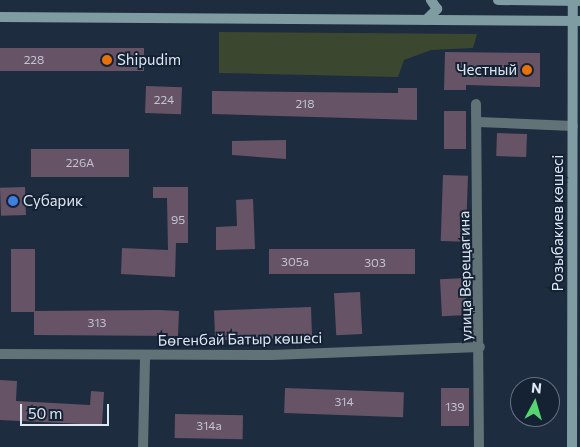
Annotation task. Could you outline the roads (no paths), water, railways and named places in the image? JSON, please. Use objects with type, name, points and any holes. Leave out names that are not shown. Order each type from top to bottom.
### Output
[{"type":"main road","points":[[426,20],[437,9],[431,0]]},
{"type":"main road","points":[[498,0],[576,1]]},
{"type":"main road","name":"Розыбакиев көшесі","points":[[572,447],[576,354],[573,126],[576,1]]},
{"type":"main road","points":[[0,17],[577,21]]},
{"type":"street","name":"улица Верещагина","points":[[476,104],[478,122],[480,347],[479,447]]},
{"type":"street","points":[[478,122],[573,126]]},
{"type":"street","name":"Бөгенбай Батыр көшесі","points":[[0,354],[146,356],[480,347]]},
{"type":"street","points":[[143,447],[146,356]]},
{"type":"place","name":"Shipudim","points":[[107,60]]},
{"type":"place","name":"Честный","points":[[527,70]]},
{"type":"place","name":"Субарик","points":[[13,201]]}]
